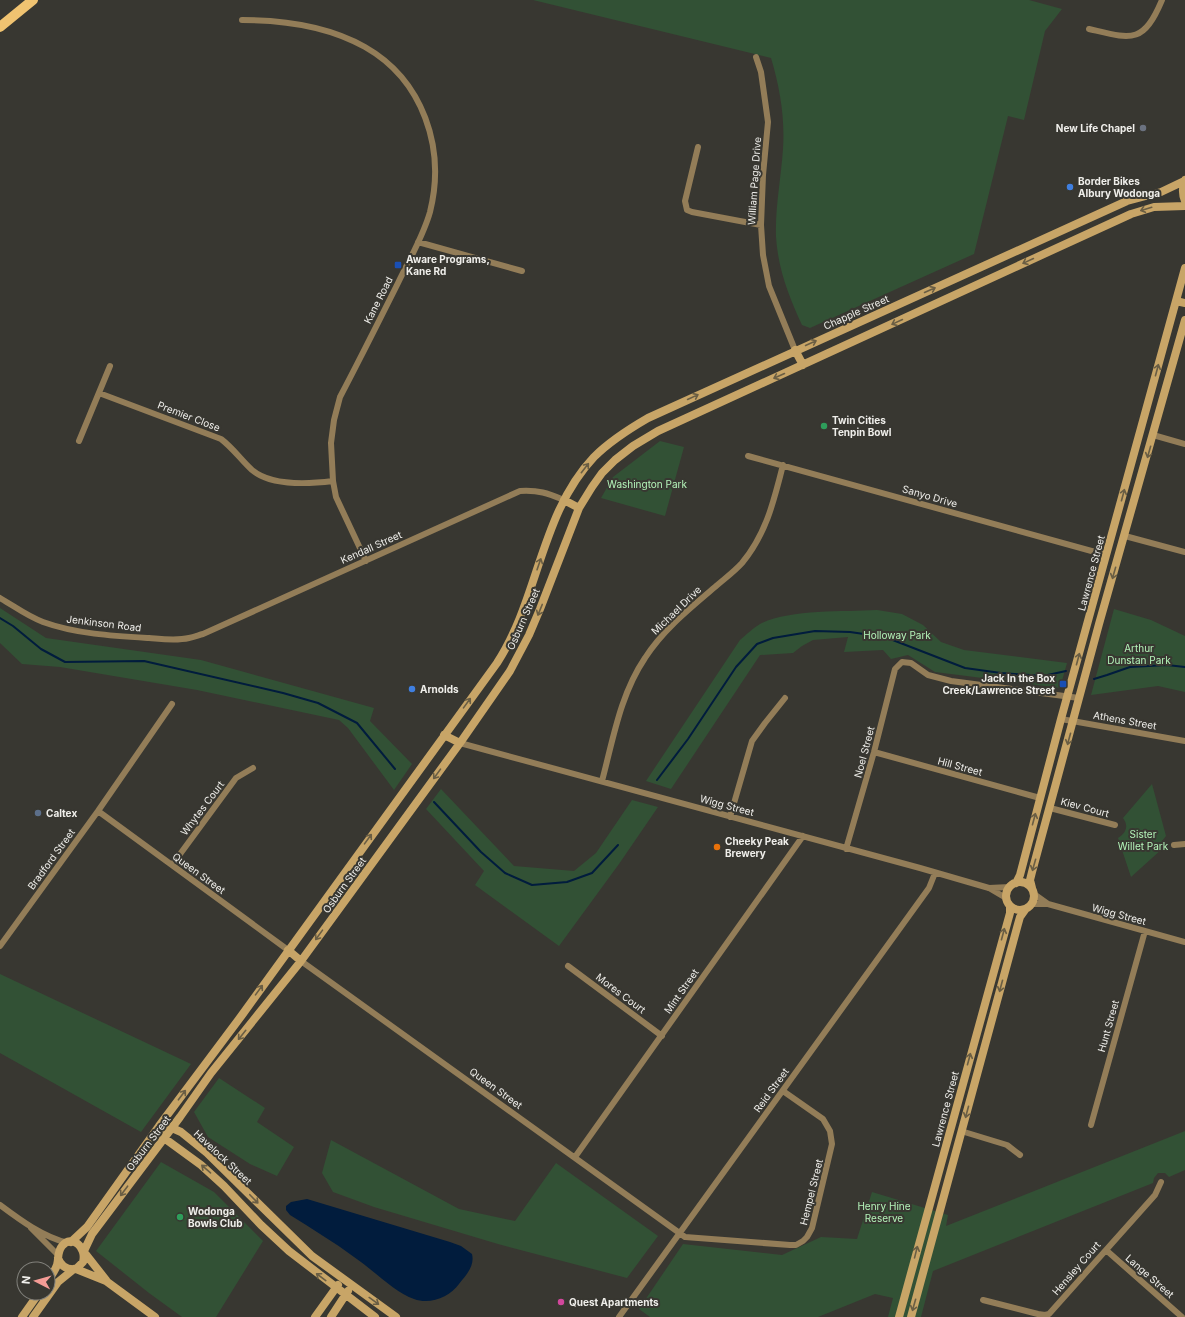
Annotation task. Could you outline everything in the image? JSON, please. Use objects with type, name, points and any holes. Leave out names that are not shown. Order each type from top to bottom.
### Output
[{"type":"main road","points":[[0,27],[33,0]]},
{"type":"street","points":[[1089,29],[1119,36],[1130,36],[1141,33],[1150,24],[1162,0]]},
{"type":"street","name":"Kane Road","points":[[242,20],[287,22],[334,34],[364,47],[376,54],[389,65],[410,89],[424,114],[429,127],[433,148],[435,174],[434,190],[429,213],[418,242],[340,397],[334,420],[331,443],[333,481],[336,496],[366,561]]},
{"type":"street","name":"William Page Drive","points":[[756,57],[761,72],[768,122],[763,175],[761,225],[763,255],[769,286],[795,350]]},
{"type":"street","points":[[698,147],[685,201],[688,210],[761,225]]},
{"type":"street","points":[[1185,181],[1182,188],[1185,201]]},
{"type":"street","name":"Chapple Street","points":[[564,500],[586,466],[595,456],[622,434],[648,418],[1127,200],[1161,192],[1185,181]]},
{"type":"street","points":[[564,500],[579,508],[602,473],[614,460],[633,446],[658,431],[803,366],[1131,214],[1154,207],[1185,206]]},
{"type":"street","points":[[418,242],[522,271]]},
{"type":"street","name":"Lawrence Street","points":[[1013,885],[1020,875],[1061,719],[1185,268]]},
{"type":"street","points":[[1176,301],[1185,303]]},
{"type":"street","points":[[911,1317],[1020,917],[1032,904],[1033,891],[1030,880],[1032,872],[1185,320]]},
{"type":"street","points":[[795,350],[803,366]]},
{"type":"street","points":[[79,441],[110,366]]},
{"type":"street","name":"Premier Close","points":[[99,393],[221,439],[231,447],[250,468],[265,477],[310,484],[333,481]]},
{"type":"street","points":[[1153,435],[1185,444]]},
{"type":"street","name":"Sanyo Drive","points":[[748,456],[1106,555]]},
{"type":"street","name":"Michael Drive","points":[[602,781],[624,701],[644,658],[675,622],[741,564],[756,543],[767,521],[783,466]]},
{"type":"street","name":"Kendall Street","points":[[188,638],[204,634],[520,491],[531,490],[544,492],[564,500]]},
{"type":"street","name":"Osburn Street","points":[[70,1242],[87,1227],[497,663],[510,641],[524,608],[555,518],[564,500]]},
{"type":"street","name":"Osburn Street","points":[[84,1252],[92,1234],[172,1128],[211,1073],[301,960],[460,743],[510,671],[529,635],[579,508]]},
{"type":"street","points":[[1113,533],[1185,552]]},
{"type":"street","points":[[1106,555],[1118,559]]},
{"type":"street","name":"Jenkinson Road","points":[[0,598],[27,615],[41,621],[71,629],[123,637],[171,639],[188,638]]},
{"type":"street","name":"Noel Street","points":[[846,849],[874,752],[895,669],[902,662],[911,663],[928,675],[951,681],[1068,696]]},
{"type":"street","points":[[1068,696],[1079,698]]},
{"type":"street","points":[[730,817],[752,741],[785,698]]},
{"type":"street","name":"Bradford Street","points":[[0,946],[98,811],[172,704]]},
{"type":"street","name":"Athens Street","points":[[1061,719],[1185,740]]},
{"type":"street","points":[[444,735],[460,743]]},
{"type":"street","name":"Wigg Street","points":[[460,743],[989,888],[1008,902]]},
{"type":"street","name":"Hill Street","points":[[874,752],[1040,798]]},
{"type":"street","name":"Whytes Court","points":[[172,865],[236,778],[253,768]]},
{"type":"street","name":"Kiev Court","points":[[1050,808],[1115,825]]},
{"type":"street","name":"Queen Street","points":[[98,811],[288,950]]},
{"type":"street","name":"Mint Street","points":[[575,1157],[803,836]]},
{"type":"street","points":[[1174,845],[1185,844]]},
{"type":"street","name":"Reid Street","points":[[619,1317],[929,888],[935,873]]},
{"type":"street","points":[[1025,910],[1017,910],[1008,902],[1008,890],[1013,885],[1025,883],[1033,891]]},
{"type":"street","name":"Wigg Street","points":[[989,888],[1013,885]]},
{"type":"street","name":"Wigg Street","points":[[1033,891],[1048,904]]},
{"type":"street","name":"Lawrence Street","points":[[898,1317],[980,1016],[1010,913],[1008,902]]},
{"type":"street","name":"Wigg Street","points":[[1032,904],[1048,904],[1185,942]]},
{"type":"street","name":"Hunt Street","points":[[1091,1125],[1145,931]]},
{"type":"street","points":[[288,950],[301,960]]},
{"type":"street","name":"Queen Street","points":[[301,960],[680,1232]]},
{"type":"street","name":"Mores Court","points":[[568,966],[662,1036]]},
{"type":"street","points":[[980,1016],[992,1019]]},
{"type":"street","name":"Hempel Street","points":[[680,1232],[685,1236],[790,1245],[800,1243],[811,1232],[831,1153],[832,1136],[826,1122],[823,1119],[783,1090]]},
{"type":"street","points":[[159,1126],[164,1138]]},
{"type":"street","name":"Havelock Street","points":[[159,1126],[172,1128],[181,1132],[207,1153],[312,1256],[396,1317]]},
{"type":"street","points":[[950,1128],[1007,1145],[1020,1155]]},
{"type":"street","name":"Havelock Street","points":[[164,1138],[206,1169],[289,1251],[375,1317]]},
{"type":"street","name":"Hensley Court","points":[[983,1300],[1047,1315],[1155,1195],[1161,1182]]},
{"type":"street","points":[[0,1205],[25,1223],[56,1239],[78,1244],[106,1281]]},
{"type":"street","points":[[25,1223],[58,1257],[64,1266],[106,1281],[155,1317]]},
{"type":"street","points":[[56,1268],[62,1246],[70,1242]]},
{"type":"street","name":"Lange Street","points":[[1106,1250],[1182,1317]]},
{"type":"street","points":[[33,1317],[58,1282],[83,1262],[84,1252]]},
{"type":"street","points":[[910,1274],[922,1278]]},
{"type":"street","points":[[315,1317],[342,1278]]},
{"type":"street","points":[[331,1317],[352,1286]]},
{"type":"street","points":[[22,1317],[34,1301]]},
{"type":"green space","points":[[533,0],[1029,0],[1062,9],[1045,31],[1024,120],[1008,116],[974,254],[810,328],[802,325],[793,304],[782,272],[777,249],[776,215],[783,149],[783,126],[779,92],[771,58]]},
{"type":"green space","name":"Washington Park","points":[[660,441],[684,447],[665,516],[601,498],[613,477]]},
{"type":"green space","points":[[0,608],[46,638],[201,660],[374,708],[370,721],[412,764],[394,790],[348,728],[339,720],[197,690],[60,667],[22,664],[0,643]]},
{"type":"green space","name":"Arthur Dunstan Park","points":[[1114,609],[1151,620],[1185,636],[1185,692],[1158,686],[1091,695]]},
{"type":"green space","name":"Holloway Park","points":[[877,610],[902,614],[923,625],[941,642],[964,650],[1067,663],[1060,688],[935,672],[908,655],[891,659],[883,650],[844,652],[848,637],[813,640],[793,653],[760,655],[671,789],[646,781],[740,640],[755,627],[772,619],[786,616],[817,612]]},
{"type":"green space","name":"Sister Willet Park","points":[[1152,784],[1166,836],[1162,841],[1162,849],[1131,877],[1118,838],[1125,832],[1126,829],[1126,824],[1123,818]]},
{"type":"green space","points":[[441,789],[514,866],[574,871],[596,853],[632,800],[658,807],[619,864],[559,946],[475,885],[484,871],[426,809]]},
{"type":"green space","points":[[0,974],[191,1064],[141,1132],[0,1053]]},
{"type":"green space","points":[[219,1078],[265,1108],[257,1122],[294,1147],[277,1176],[250,1164],[208,1137],[194,1112]]},
{"type":"green space","name":"Henry Hine Reserve","points":[[1185,1131],[1185,1170],[1169,1177],[1165,1173],[1158,1173],[1154,1178],[1153,1183],[933,1271],[921,1317],[888,1317],[893,1298],[875,1294],[818,1317],[650,1317],[639,1309],[683,1244],[782,1255],[821,1237],[857,1239],[872,1192],[948,1215],[946,1226]]},
{"type":"green space","points":[[331,1140],[459,1209],[515,1221],[556,1163],[658,1236],[627,1278],[498,1244],[374,1207],[333,1192],[322,1173]]},
{"type":"green space","name":"Wodonga Bowls Club","points":[[161,1162],[214,1192],[263,1241],[216,1317],[182,1317],[96,1251]]},
{"type":"water","points":[[307,1199],[461,1246],[472,1254],[473,1258],[471,1266],[467,1274],[455,1289],[445,1296],[439,1299],[427,1301],[414,1299],[383,1280],[346,1251],[290,1215],[286,1210],[286,1206],[291,1202]]},
{"type":"waterway","points":[[0,618],[13,626],[41,649],[65,662],[144,661],[283,693],[318,703],[357,723],[395,769]]},
{"type":"waterway","points":[[657,780],[688,739],[736,667],[757,644],[773,638],[815,631],[850,632],[885,637],[965,668],[1001,673],[1043,676],[1066,671]]},
{"type":"waterway","points":[[1094,679],[1130,667],[1167,665],[1185,667]]},
{"type":"waterway","points":[[434,802],[481,852],[505,873],[532,885],[567,882],[592,873],[618,845]]},
{"type":"place","name":"New Life Chapel","points":[[1143,128]]},
{"type":"place","name":"Border Bikes Albury Wodonga","points":[[1070,187]]},
{"type":"place","name":"Aware Programs, Kane Rd","points":[[398,265]]},
{"type":"place","name":"Twin Cities Tenpin Bowl","points":[[824,426]]},
{"type":"place","name":"Jack In the Box Creek/Lawrence Street","points":[[1063,684]]},
{"type":"place","name":"Arnolds","points":[[412,689]]},
{"type":"place","name":"Caltex","points":[[38,813]]},
{"type":"place","name":"Cheeky Peak Brewery","points":[[717,847]]},
{"type":"place","name":"Wodonga Bowls Club","points":[[180,1217]]},
{"type":"place","name":"Quest Apartments","points":[[561,1302]]}]
